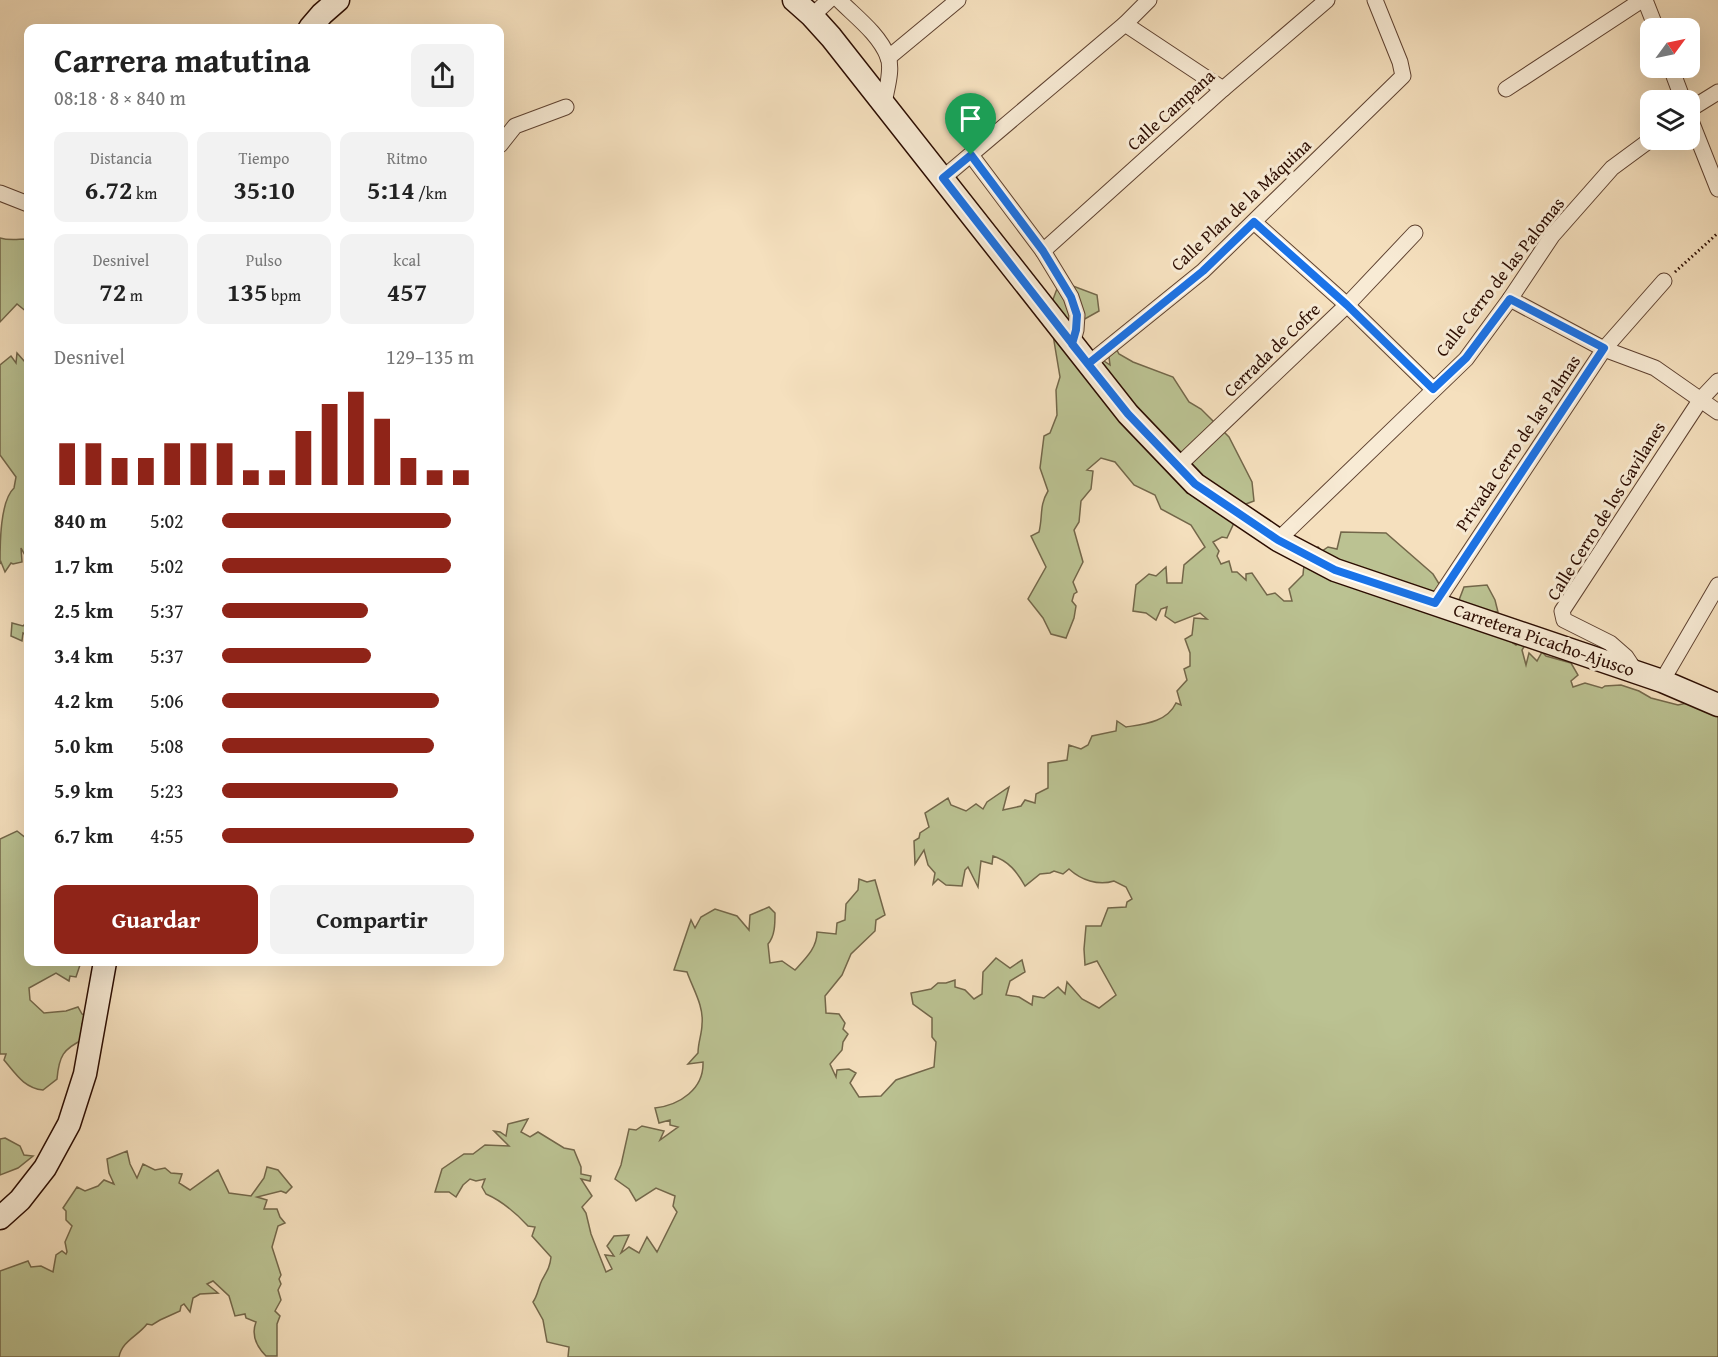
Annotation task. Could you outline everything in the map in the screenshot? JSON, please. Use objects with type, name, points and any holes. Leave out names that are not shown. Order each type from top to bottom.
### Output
[{"type":"main road","points":[[313,24],[338,0]]},
{"type":"main road","name":"Carretera Picacho-Ajusco","points":[[794,0],[813,16],[884,104],[1128,414],[1195,484],[1278,540],[1335,570],[1662,681],[1718,705]]},
{"type":"main road","points":[[0,1218],[20,1200],[45,1168],[69,1124],[85,1074],[104,966]]},
{"type":"street","points":[[813,16],[829,0]]},
{"type":"street","points":[[839,0],[871,31],[888,58],[889,73],[884,104]]},
{"type":"street","points":[[888,58],[958,0]]},
{"type":"street","points":[[943,178],[1125,24],[1149,0]]},
{"type":"street","name":"Calle Campana","points":[[1043,251],[1223,89],[1327,0]]},
{"type":"street","name":"Calle Plan de la Máquina","points":[[1088,364],[1203,271],[1403,76],[1400,62],[1375,0]]},
{"type":"street","points":[[1506,89],[1643,0],[1651,18]]},
{"type":"street","points":[[1125,24],[1223,89]]},
{"type":"street","points":[[1700,103],[1718,92]]},
{"type":"street","points":[[504,140],[516,126],[566,107]]},
{"type":"street","points":[[1700,144],[1718,189]]},
{"type":"street","name":"Calle Cerro de las Palomas","points":[[1278,540],[1466,358],[1510,299],[1552,236],[1612,168],[1640,147]]},
{"type":"street","points":[[971,155],[1043,251],[1071,297],[1077,315],[1072,344]]},
{"type":"street","points":[[0,193],[24,202]]},
{"type":"street","points":[[1254,222],[1347,305],[1433,389]]},
{"type":"street","name":"Cerrada de Cofre","points":[[1178,466],[1347,305],[1415,233]]},
{"type":"street","name":"Privada Cerro de las Palmas","points":[[1435,603],[1604,348],[1664,281]]},
{"type":"street","points":[[1510,299],[1604,348],[1655,368],[1718,412]]},
{"type":"street","name":"Calle Cerro de los Gavilanes","points":[[1636,672],[1626,657],[1610,643],[1564,620],[1562,611],[1701,399],[1718,381]]},
{"type":"street","points":[[1662,681],[1718,585]]},
{"type":"path","points":[[1664,281],[1718,233]]},
{"type":"green space","points":[[0,238],[24,239],[24,310],[17,304],[0,322]]},
{"type":"green space","points":[[1058,286],[1073,286],[1097,295],[1099,311],[1072,326],[1079,344],[1110,365],[1108,349],[1114,345],[1119,354],[1133,362],[1173,377],[1189,402],[1201,409],[1229,437],[1252,482],[1254,501],[1246,504],[1233,517],[1233,525],[1227,538],[1222,537],[1213,542],[1219,551],[1217,556],[1221,564],[1229,561],[1232,572],[1237,572],[1246,580],[1246,574],[1252,573],[1267,595],[1275,593],[1284,601],[1292,601],[1289,589],[1303,575],[1308,556],[1318,547],[1322,551],[1328,547],[1337,549],[1341,532],[1386,533],[1433,574],[1441,587],[1443,604],[1459,600],[1464,587],[1487,585],[1498,612],[1483,612],[1503,636],[1516,645],[1529,638],[1522,650],[1526,665],[1529,653],[1537,661],[1542,652],[1546,656],[1571,663],[1578,675],[1571,681],[1573,687],[1585,683],[1602,688],[1621,685],[1651,698],[1678,705],[1687,703],[1718,715],[1718,1357],[568,1357],[569,1347],[547,1342],[543,1320],[533,1302],[551,1257],[532,1236],[535,1227],[528,1226],[498,1200],[486,1194],[482,1187],[485,1179],[476,1181],[470,1179],[463,1185],[456,1197],[449,1192],[435,1192],[442,1169],[464,1154],[473,1154],[485,1145],[509,1146],[494,1131],[506,1136],[508,1124],[528,1119],[521,1132],[530,1137],[538,1132],[564,1148],[574,1150],[581,1167],[581,1174],[591,1176],[590,1181],[581,1179],[592,1196],[582,1207],[606,1272],[612,1269],[605,1255],[614,1256],[607,1246],[614,1236],[629,1235],[621,1253],[629,1247],[639,1253],[647,1237],[657,1252],[677,1212],[673,1206],[675,1196],[656,1188],[636,1201],[629,1189],[615,1179],[621,1165],[629,1129],[636,1130],[642,1126],[664,1131],[660,1140],[678,1127],[670,1125],[670,1120],[659,1123],[655,1108],[673,1103],[689,1094],[695,1088],[702,1072],[703,1062],[688,1064],[698,1053],[702,1028],[698,998],[687,972],[674,970],[691,920],[695,928],[701,917],[715,909],[737,916],[749,930],[750,915],[769,907],[775,913],[775,926],[768,944],[770,963],[782,961],[795,970],[813,948],[817,932],[836,934],[837,923],[845,920],[846,904],[858,890],[859,879],[867,882],[875,880],[885,915],[876,920],[875,931],[851,954],[842,975],[825,996],[826,1013],[839,1014],[845,1023],[843,1029],[848,1034],[843,1042],[842,1050],[830,1064],[836,1077],[837,1070],[849,1069],[856,1073],[850,1083],[859,1097],[881,1096],[896,1080],[934,1067],[936,1042],[932,1037],[932,1018],[913,1004],[911,993],[931,989],[938,983],[955,980],[955,987],[965,990],[974,999],[982,994],[983,972],[996,958],[1010,968],[1022,960],[1025,972],[1010,981],[1006,995],[1019,997],[1032,1005],[1033,996],[1044,998],[1058,987],[1065,994],[1067,982],[1082,999],[1099,1008],[1116,995],[1097,961],[1085,965],[1086,926],[1101,926],[1108,908],[1126,907],[1127,902],[1132,899],[1126,887],[1114,881],[1102,883],[1090,881],[1069,869],[1063,874],[1054,871],[1040,874],[1025,886],[1012,868],[993,856],[992,864],[981,861],[978,887],[968,867],[965,870],[962,886],[946,885],[938,879],[933,884],[935,873],[928,865],[924,850],[915,864],[914,841],[929,827],[925,813],[948,798],[951,805],[966,811],[976,804],[983,809],[987,802],[1009,787],[1003,810],[1021,806],[1025,800],[1035,803],[1036,794],[1048,788],[1048,763],[1067,760],[1069,745],[1081,749],[1088,745],[1092,736],[1116,731],[1117,721],[1126,727],[1148,723],[1167,714],[1176,703],[1181,705],[1177,691],[1187,680],[1184,669],[1190,666],[1190,653],[1185,639],[1192,635],[1194,618],[1207,619],[1200,613],[1175,623],[1165,616],[1167,607],[1161,609],[1156,620],[1146,613],[1133,611],[1136,585],[1149,574],[1156,576],[1166,567],[1167,583],[1182,583],[1184,565],[1205,547],[1191,525],[1161,509],[1155,495],[1134,485],[1115,462],[1101,458],[1087,470],[1093,471],[1091,489],[1081,501],[1079,522],[1074,530],[1083,562],[1073,582],[1077,592],[1072,601],[1076,606],[1066,638],[1051,634],[1043,618],[1028,599],[1046,567],[1031,536],[1039,532],[1042,506],[1048,491],[1040,468],[1044,436],[1050,433],[1057,415],[1056,390],[1060,377],[1053,335],[1052,302]]},
{"type":"green space","points":[[17,353],[24,361],[24,554],[21,548],[22,562],[11,563],[5,572],[1,562],[0,564],[3,512],[9,494],[14,488],[16,477],[0,455],[0,365],[11,356],[16,363]]},
{"type":"green space","points":[[12,623],[23,626],[22,641],[11,636]]},
{"type":"green space","points":[[17,831],[24,836],[24,966],[80,966],[76,977],[70,976],[69,981],[56,973],[29,988],[30,1000],[44,1013],[66,1011],[78,1007],[82,1014],[92,1019],[82,1024],[84,1039],[71,1046],[63,1054],[57,1079],[43,1090],[36,1089],[21,1080],[4,1060],[6,1054],[0,1054],[0,839]]},
{"type":"green space","points":[[5,1138],[20,1146],[24,1155],[33,1156],[18,1168],[0,1175],[0,1139]]},
{"type":"green space","points":[[127,1151],[137,1178],[143,1164],[155,1170],[165,1168],[171,1173],[182,1174],[179,1183],[190,1190],[218,1170],[229,1193],[251,1196],[264,1178],[267,1167],[278,1170],[292,1187],[286,1193],[281,1191],[257,1197],[267,1200],[264,1209],[277,1209],[285,1223],[278,1226],[272,1247],[281,1275],[278,1290],[281,1300],[275,1311],[280,1316],[277,1324],[277,1356],[266,1356],[255,1336],[256,1322],[246,1318],[245,1314],[235,1316],[229,1296],[213,1281],[207,1284],[218,1293],[200,1294],[193,1298],[190,1312],[184,1304],[180,1311],[152,1325],[147,1324],[123,1347],[119,1357],[0,1357],[0,1271],[28,1261],[31,1267],[41,1266],[53,1272],[56,1255],[62,1251],[66,1254],[67,1252],[65,1242],[72,1226],[66,1220],[66,1211],[63,1208],[77,1187],[85,1191],[98,1186],[104,1180],[114,1184],[109,1173],[107,1159]]},
{"type":"route","points":[[971,155],[943,178],[1088,364],[1203,271],[1254,222],[1347,305],[1433,389],[1466,358],[1510,299],[1604,348],[1435,603],[1335,570],[1278,540],[1195,484],[1128,414],[1088,364],[1072,344],[1076,330],[1077,315],[1071,297],[1043,251],[971,155]]}]
